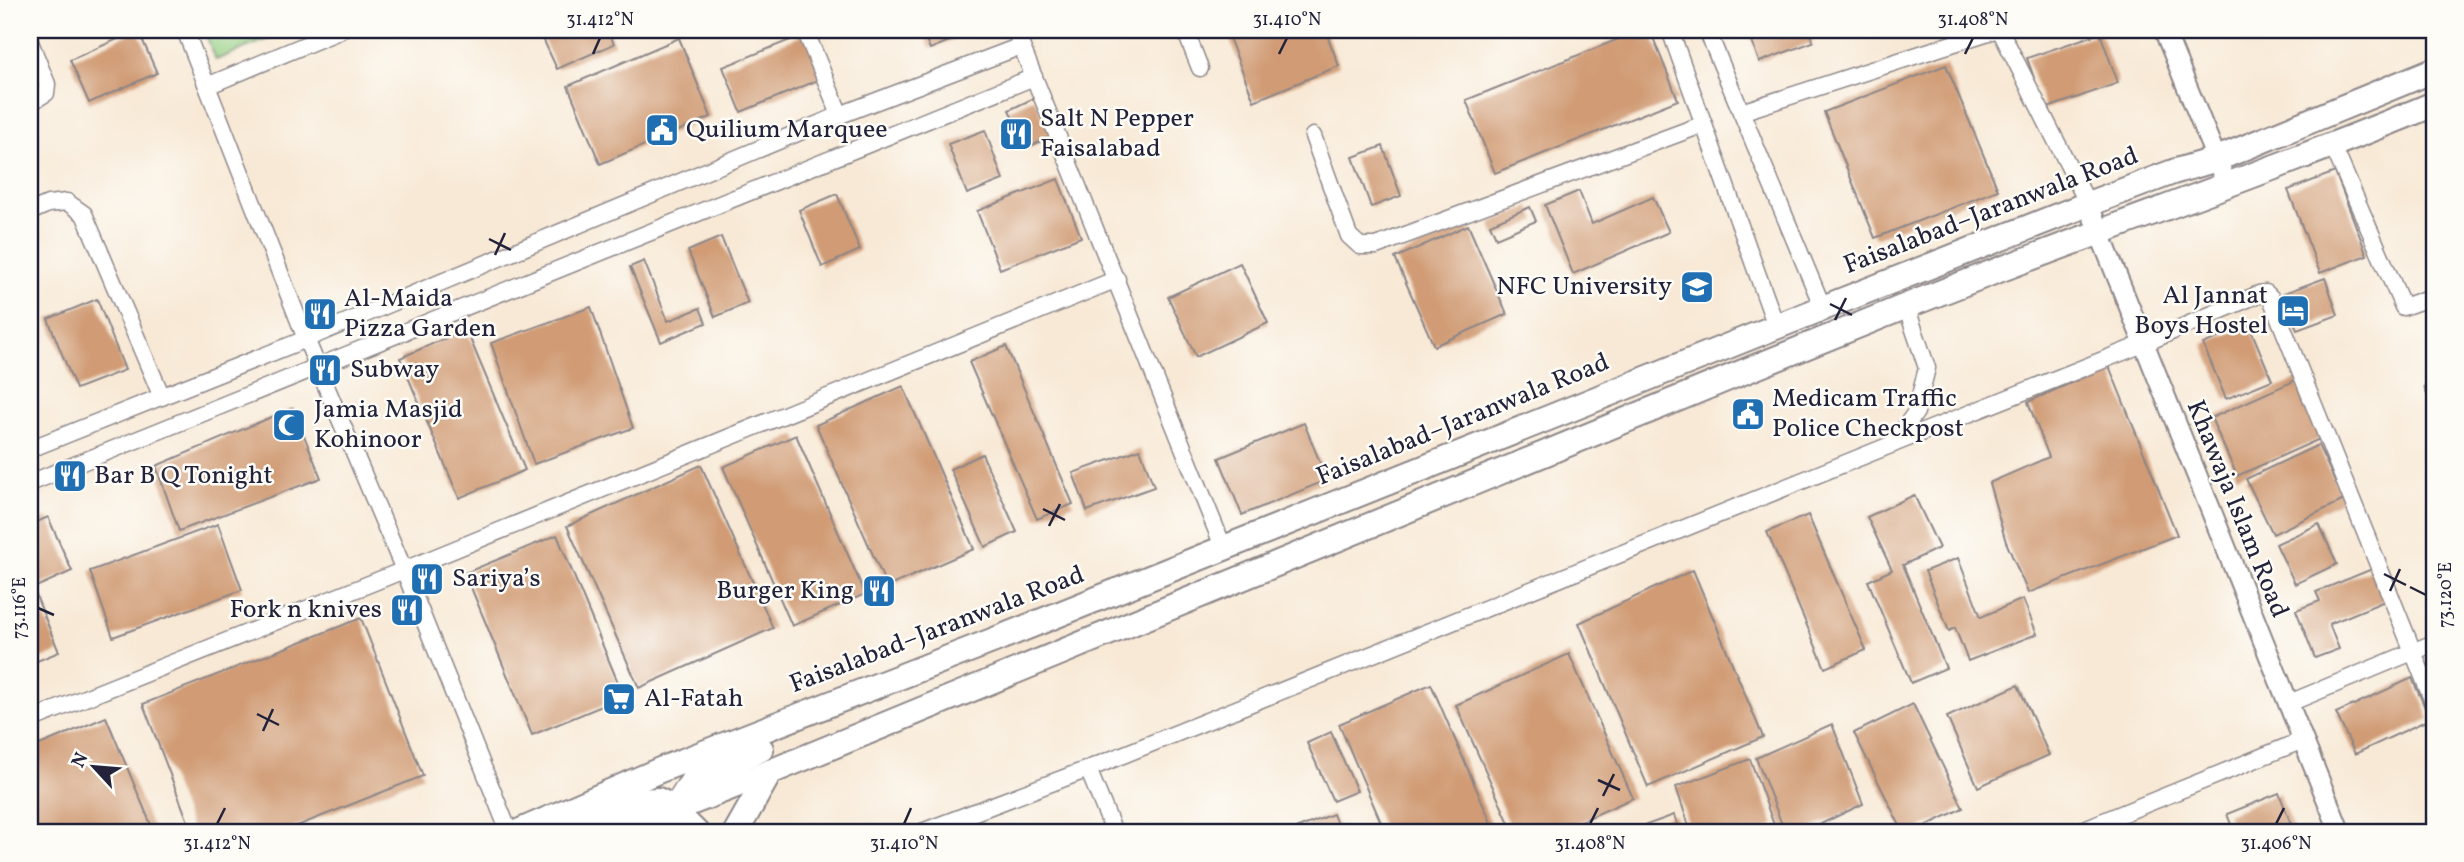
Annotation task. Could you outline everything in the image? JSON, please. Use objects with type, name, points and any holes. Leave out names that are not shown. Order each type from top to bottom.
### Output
[{"type":"main road","name":"Faisalabad–Jaranwala Road","points":[[518,832],[660,770],[1224,549],[1776,326],[2088,204],[2173,172],[2217,159],[2434,70]]},
{"type":"main road","points":[[616,832],[676,820],[771,772],[1906,306],[2333,146],[2434,104]]},
{"type":"main road","points":[[676,820],[693,780],[848,712],[919,670]]},
{"type":"main road","points":[[742,828],[771,772]]},
{"type":"main road","points":[[553,832],[637,801],[658,800],[676,820]]},
{"type":"street","points":[[185,30],[306,339],[404,570],[509,832]]},
{"type":"street","points":[[207,86],[341,30]]},
{"type":"street","points":[[805,30],[840,115]]},
{"type":"street","points":[[1015,30],[1224,549]]},
{"type":"street","points":[[1185,30],[1200,68]]},
{"type":"street","points":[[1670,30],[1776,326]]},
{"type":"street","points":[[1707,30],[1823,308]]},
{"type":"street","points":[[1741,112],[1998,30],[2088,204]]},
{"type":"street","points":[[2164,30],[2227,185]]},
{"type":"street","points":[[30,42],[47,84],[46,93],[30,103]]},
{"type":"street","points":[[30,449],[306,339],[840,115],[1021,46]]},
{"type":"street","points":[[30,483],[1034,77]]},
{"type":"street","points":[[1313,136],[1349,236],[1360,246],[1376,246],[1704,124]]},
{"type":"street","points":[[2333,146],[2403,307],[2434,296]]},
{"type":"street","points":[[30,212],[48,204],[67,201],[84,214],[162,397]]},
{"type":"street","name":"Khawaja Islam Road","points":[[2088,204],[2340,832]]},
{"type":"street","points":[[30,719],[404,570],[1117,279]]},
{"type":"street","points":[[922,832],[1088,769],[2266,293],[2271,298],[2434,704]]},
{"type":"street","points":[[1893,444],[1916,412],[1927,368],[1906,306]]},
{"type":"street","points":[[2287,704],[2434,643]]},
{"type":"street","points":[[2077,832],[2303,740]]},
{"type":"street","points":[[1088,769],[1114,832]]},
{"type":"street","points":[[676,820],[699,832]]},
{"type":"green space","points":[[204,30],[290,30],[216,60]]},
{"type":"building","points":[[138,30],[157,73],[89,103],[70,60]]},
{"type":"building","points":[[539,30],[608,30],[614,44],[557,69]]},
{"type":"building","points":[[922,30],[976,30],[930,49]]},
{"type":"building","points":[[1226,30],[1325,30],[1339,66],[1254,101]]},
{"type":"building","points":[[1641,30],[1650,30],[1678,100],[1495,173],[1466,100]]},
{"type":"building","points":[[1748,30],[1809,30],[1813,42],[1759,62]]},
{"type":"building","points":[[2100,33],[2118,83],[2045,109],[2027,58]]},
{"type":"building","points":[[805,34],[823,78],[741,112],[723,67]]},
{"type":"building","points":[[679,38],[711,117],[600,164],[568,86]]},
{"type":"building","points":[[1946,65],[1998,190],[1875,238],[1824,112]]},
{"type":"building","points":[[1034,98],[1052,136],[1027,148],[1009,110]]},
{"type":"building","points":[[985,130],[1003,180],[967,194],[948,144]]},
{"type":"building","points":[[1383,146],[1401,196],[1371,207],[1353,157]]},
{"type":"building","points":[[2335,172],[2367,255],[2320,273],[2288,190]]},
{"type":"building","points":[[1058,179],[1081,237],[1000,269],[977,211]]},
{"type":"building","points":[[1579,191],[1592,224],[1653,197],[1669,232],[1573,274],[1545,205]]},
{"type":"building","points":[[837,194],[860,250],[822,267],[799,210]]},
{"type":"building","points":[[1530,207],[1536,221],[1496,238],[1490,224]]},
{"type":"building","points":[[1468,225],[1507,314],[1434,346],[1395,258]]},
{"type":"building","points":[[721,237],[748,303],[715,317],[688,251]]},
{"type":"building","points":[[644,261],[668,321],[700,308],[706,323],[661,342],[630,267]]},
{"type":"building","points":[[1240,263],[1268,323],[1196,357],[1168,297]]},
{"type":"building","points":[[2325,278],[2338,315],[2297,330],[2284,293]]},
{"type":"building","points":[[97,299],[125,370],[76,389],[48,319]]},
{"type":"building","points":[[591,307],[633,428],[534,464],[491,343]]},
{"type":"building","points":[[2249,325],[2272,380],[2226,399],[2203,344]]},
{"type":"building","points":[[466,329],[525,470],[459,498],[400,358]]},
{"type":"building","points":[[1006,346],[1073,504],[1037,519],[969,362]]},
{"type":"building","points":[[2109,366],[2177,535],[2028,593],[2006,542],[1989,483],[2049,457],[2028,402]]},
{"type":"building","points":[[2296,380],[2322,438],[2237,476],[2211,418]]},
{"type":"building","points":[[903,386],[974,549],[887,587],[816,425]]},
{"type":"building","points":[[293,408],[321,478],[179,531],[156,466]]},
{"type":"building","points":[[1304,423],[1327,480],[1242,515],[1219,458]]},
{"type":"building","points":[[796,435],[865,594],[792,626],[723,467]]},
{"type":"building","points":[[2318,445],[2344,500],[2273,534],[2246,479]]},
{"type":"building","points":[[1140,449],[1154,487],[1087,511],[1073,473]]},
{"type":"building","points":[[982,454],[1017,532],[985,547],[950,469]]},
{"type":"building","points":[[701,465],[773,628],[639,688],[567,526]]},
{"type":"building","points":[[1914,495],[1939,548],[1903,565],[1946,668],[1911,683],[1868,581],[1892,570],[1867,517]]},
{"type":"building","points":[[1808,515],[1866,650],[1825,668],[1767,532]]},
{"type":"building","points":[[48,517],[72,571],[34,588],[30,579],[30,525]]},
{"type":"building","points":[[218,524],[242,590],[113,637],[90,571]]},
{"type":"building","points":[[2319,524],[2337,564],[2295,584],[2276,544]]},
{"type":"building","points":[[557,535],[624,697],[532,735],[465,573]]},
{"type":"building","points":[[1958,558],[1981,617],[2023,599],[2037,634],[1968,661],[1955,628],[1949,631],[1925,571]]},
{"type":"building","points":[[2372,569],[2385,601],[2329,624],[2339,649],[2315,658],[2296,610],[2320,601],[2316,592]]},
{"type":"building","points":[[1693,570],[1763,737],[1648,787],[1579,623]]},
{"type":"building","points":[[30,581],[59,652],[30,664]]},
{"type":"building","points":[[361,618],[423,776],[282,832],[192,832],[143,704]]},
{"type":"building","points":[[1569,654],[1633,798],[1557,832],[1513,832],[1456,705]]},
{"type":"building","points":[[2412,678],[2430,719],[2355,754],[2336,713]]},
{"type":"building","points":[[1431,684],[1495,832],[1385,832],[1339,724]]},
{"type":"building","points":[[2018,685],[2049,755],[1978,787],[1947,717]]},
{"type":"building","points":[[1913,704],[1963,808],[1913,832],[1903,832],[1854,733]]},
{"type":"building","points":[[106,717],[154,832],[30,832],[30,749]]},
{"type":"building","points":[[1832,724],[1863,804],[1804,832],[1785,832],[1756,758]]},
{"type":"building","points":[[1331,732],[1357,791],[1333,801],[1307,743]]},
{"type":"building","points":[[1750,759],[1774,825],[1756,832],[1691,832],[1676,787]]},
{"type":"building","points":[[2279,793],[2293,829],[2284,832],[2234,832],[2227,814]]},
{"type":"building","points":[[1333,814],[1340,832],[1288,832]]},
{"type":"building","points":[[1674,815],[1680,832],[1636,832],[1635,829]]},
{"type":"building","points":[[2434,823],[2434,832],[2412,832]]},
{"type":"place","name":"Quilium Marquee","points":[[662,130]]},
{"type":"place","name":"Salt N Pepper Faisalabad","points":[[1016,134]]},
{"type":"place","name":"NFC University","points":[[1697,287]]},
{"type":"place","name":"Al Jannat Boys Hostel","points":[[2293,311]]},
{"type":"place","name":"Al-Maida Pizza Garden","points":[[320,314]]},
{"type":"place","name":"Subway","points":[[325,370]]},
{"type":"place","name":"Medicam Traffic Police Checkpost","points":[[1748,414]]},
{"type":"place","name":"Jamia Masjid Kohinoor","points":[[289,425]]},
{"type":"place","name":"Bar B Q Tonight","points":[[70,476]]},
{"type":"place","name":"Sariya’s","points":[[427,579]]},
{"type":"place","name":"Burger King","points":[[879,591]]},
{"type":"place","name":"Fork n knives","points":[[407,610]]},
{"type":"place","name":"Al-Fatah","points":[[619,699]]}]
